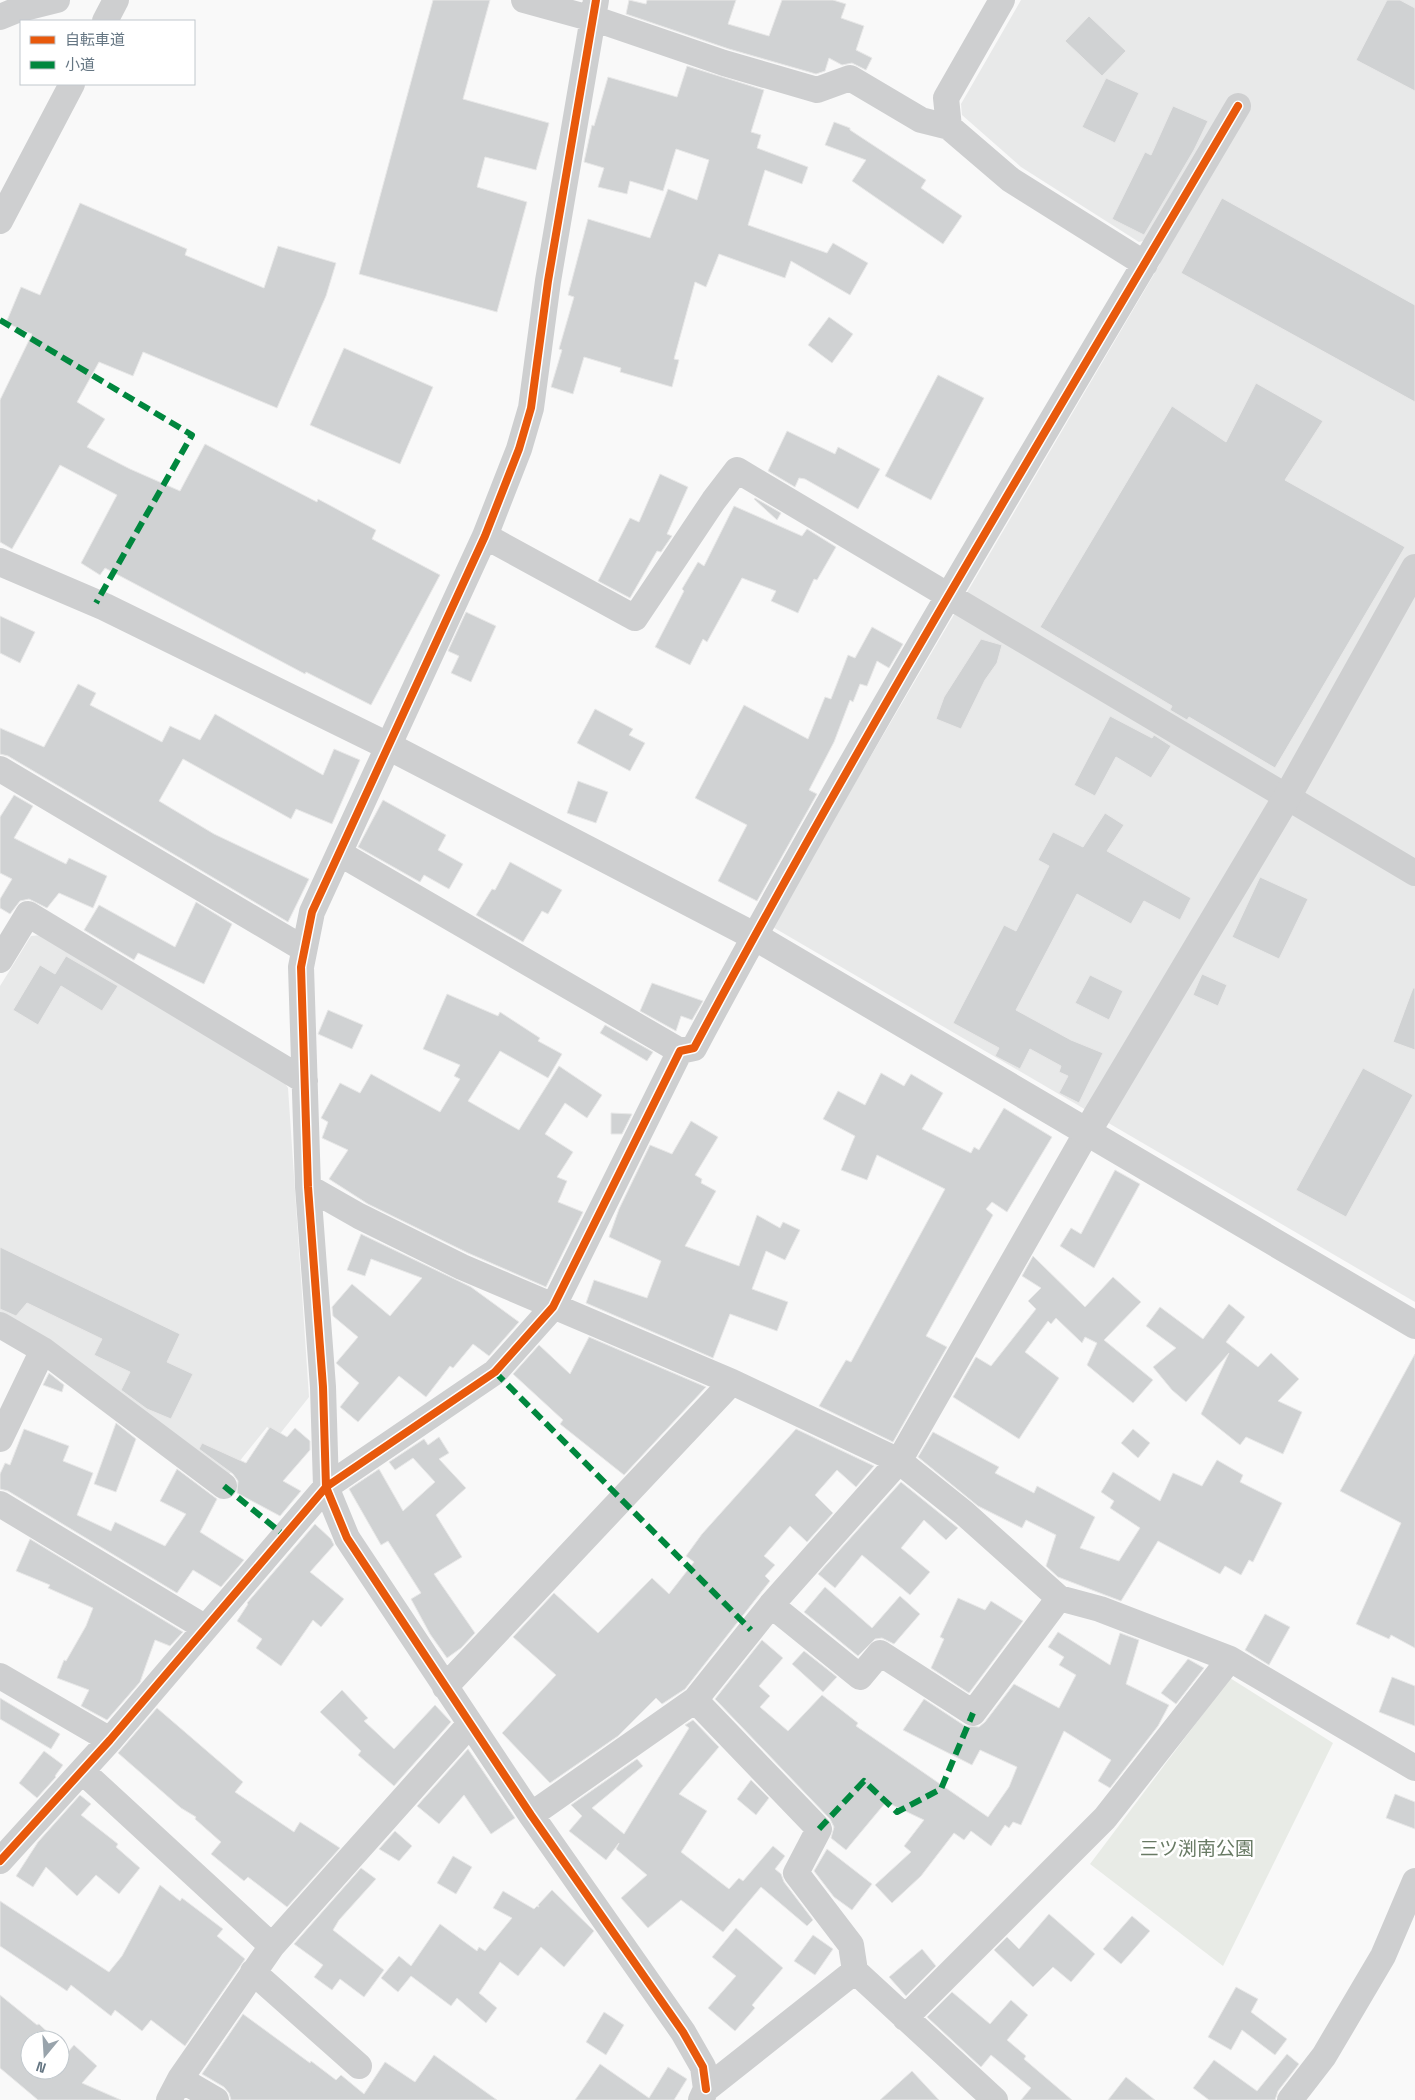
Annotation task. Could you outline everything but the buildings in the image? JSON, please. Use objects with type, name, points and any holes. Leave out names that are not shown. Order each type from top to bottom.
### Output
[{"type":"street","points":[[0,17],[17,10],[57,0]]},
{"type":"street","points":[[524,0],[594,10],[724,63],[817,90],[850,78],[921,120],[949,127],[1011,180],[1145,264]]},
{"type":"street","points":[[949,127],[946,98],[1002,0]]},
{"type":"street","points":[[594,10],[551,262],[531,408],[519,449],[485,536],[312,912],[301,967],[308,1188],[323,1387],[326,1487],[347,1538],[531,1815],[683,2032],[703,2067],[703,2094]]},
{"type":"street","points":[[0,221],[71,85]]},
{"type":"street","points":[[339,853],[680,1051],[694,1048],[754,936],[948,597],[1238,106]]},
{"type":"street","points":[[485,536],[635,618],[714,500],[737,470],[948,597],[1415,872]]},
{"type":"street","points":[[0,562],[105,607],[388,746],[754,936],[1415,1325]]},
{"type":"street","points":[[531,1815],[695,1700],[771,1605],[899,1461],[1087,1132],[1287,797],[1415,568]]},
{"type":"street","points":[[0,769],[304,949]]},
{"type":"street","points":[[0,960],[28,914],[305,1081]]},
{"type":"street","points":[[0,1861],[110,1740],[204,1626],[285,1536],[326,1487],[495,1372],[553,1307],[680,1051]]},
{"type":"street","points":[[308,1188],[359,1216],[462,1267],[732,1382],[899,1461],[964,1513],[1059,1598],[1100,1609],[1230,1659],[1415,1768]]},
{"type":"street","points":[[0,1325],[43,1350],[224,1486]]},
{"type":"street","points":[[0,1439],[43,1350]]},
{"type":"street","points":[[445,1687],[732,1382]]},
{"type":"street","points":[[0,1504],[204,1626]]},
{"type":"street","points":[[771,1605],[860,1677],[880,1653],[973,1713],[1059,1598]]},
{"type":"street","points":[[905,2018],[1105,1818],[1230,1659]]},
{"type":"street","points":[[0,1676],[110,1740]]},
{"type":"street","points":[[695,1700],[819,1829],[796,1873],[851,1945],[855,1971],[995,2100]]},
{"type":"street","points":[[216,2100],[175,2090],[272,1946],[470,1724]]},
{"type":"street","points":[[82,1771],[272,1946]]},
{"type":"street","points":[[1290,2100],[1324,2056],[1383,1956],[1415,1881]]},
{"type":"street","points":[[703,2094],[855,1971]]},
{"type":"street","points":[[253,1972],[359,2066]]},
{"type":"shaded area","points":[[1021,0],[1415,0],[1415,1302],[771,926],[1160,264],[1150,239],[1139,242],[1021,167],[962,115],[961,104]]},
{"type":"shaded area","points":[[42,935],[283,1080],[288,1088],[309,1397],[279,1435],[267,1427],[226,1478],[0,1320],[0,986],[31,936]]},
{"type":"green space","name":"三ツ渕南公園","points":[[1230,1678],[1333,1743],[1223,1966],[1090,1864]]},
{"type":"marked path","points":[[0,320],[192,435],[96,603]]},
{"type":"marked path","points":[[495,1372],[751,1630]]},
{"type":"marked path","points":[[224,1486],[285,1536]]},
{"type":"marked path","points":[[819,1829],[864,1781],[897,1812],[941,1789],[973,1713]]},
{"type":"cycle path","points":[[596,0],[548,281],[531,408],[519,449],[485,536],[312,912],[301,967],[308,1187],[323,1387],[326,1487],[347,1538],[531,1815],[683,2032],[703,2067],[706,2089]]},
{"type":"cycle path","points":[[0,1861],[110,1740],[326,1487],[495,1372],[553,1307],[680,1051],[694,1048],[759,928],[893,692],[1238,106]]}]
